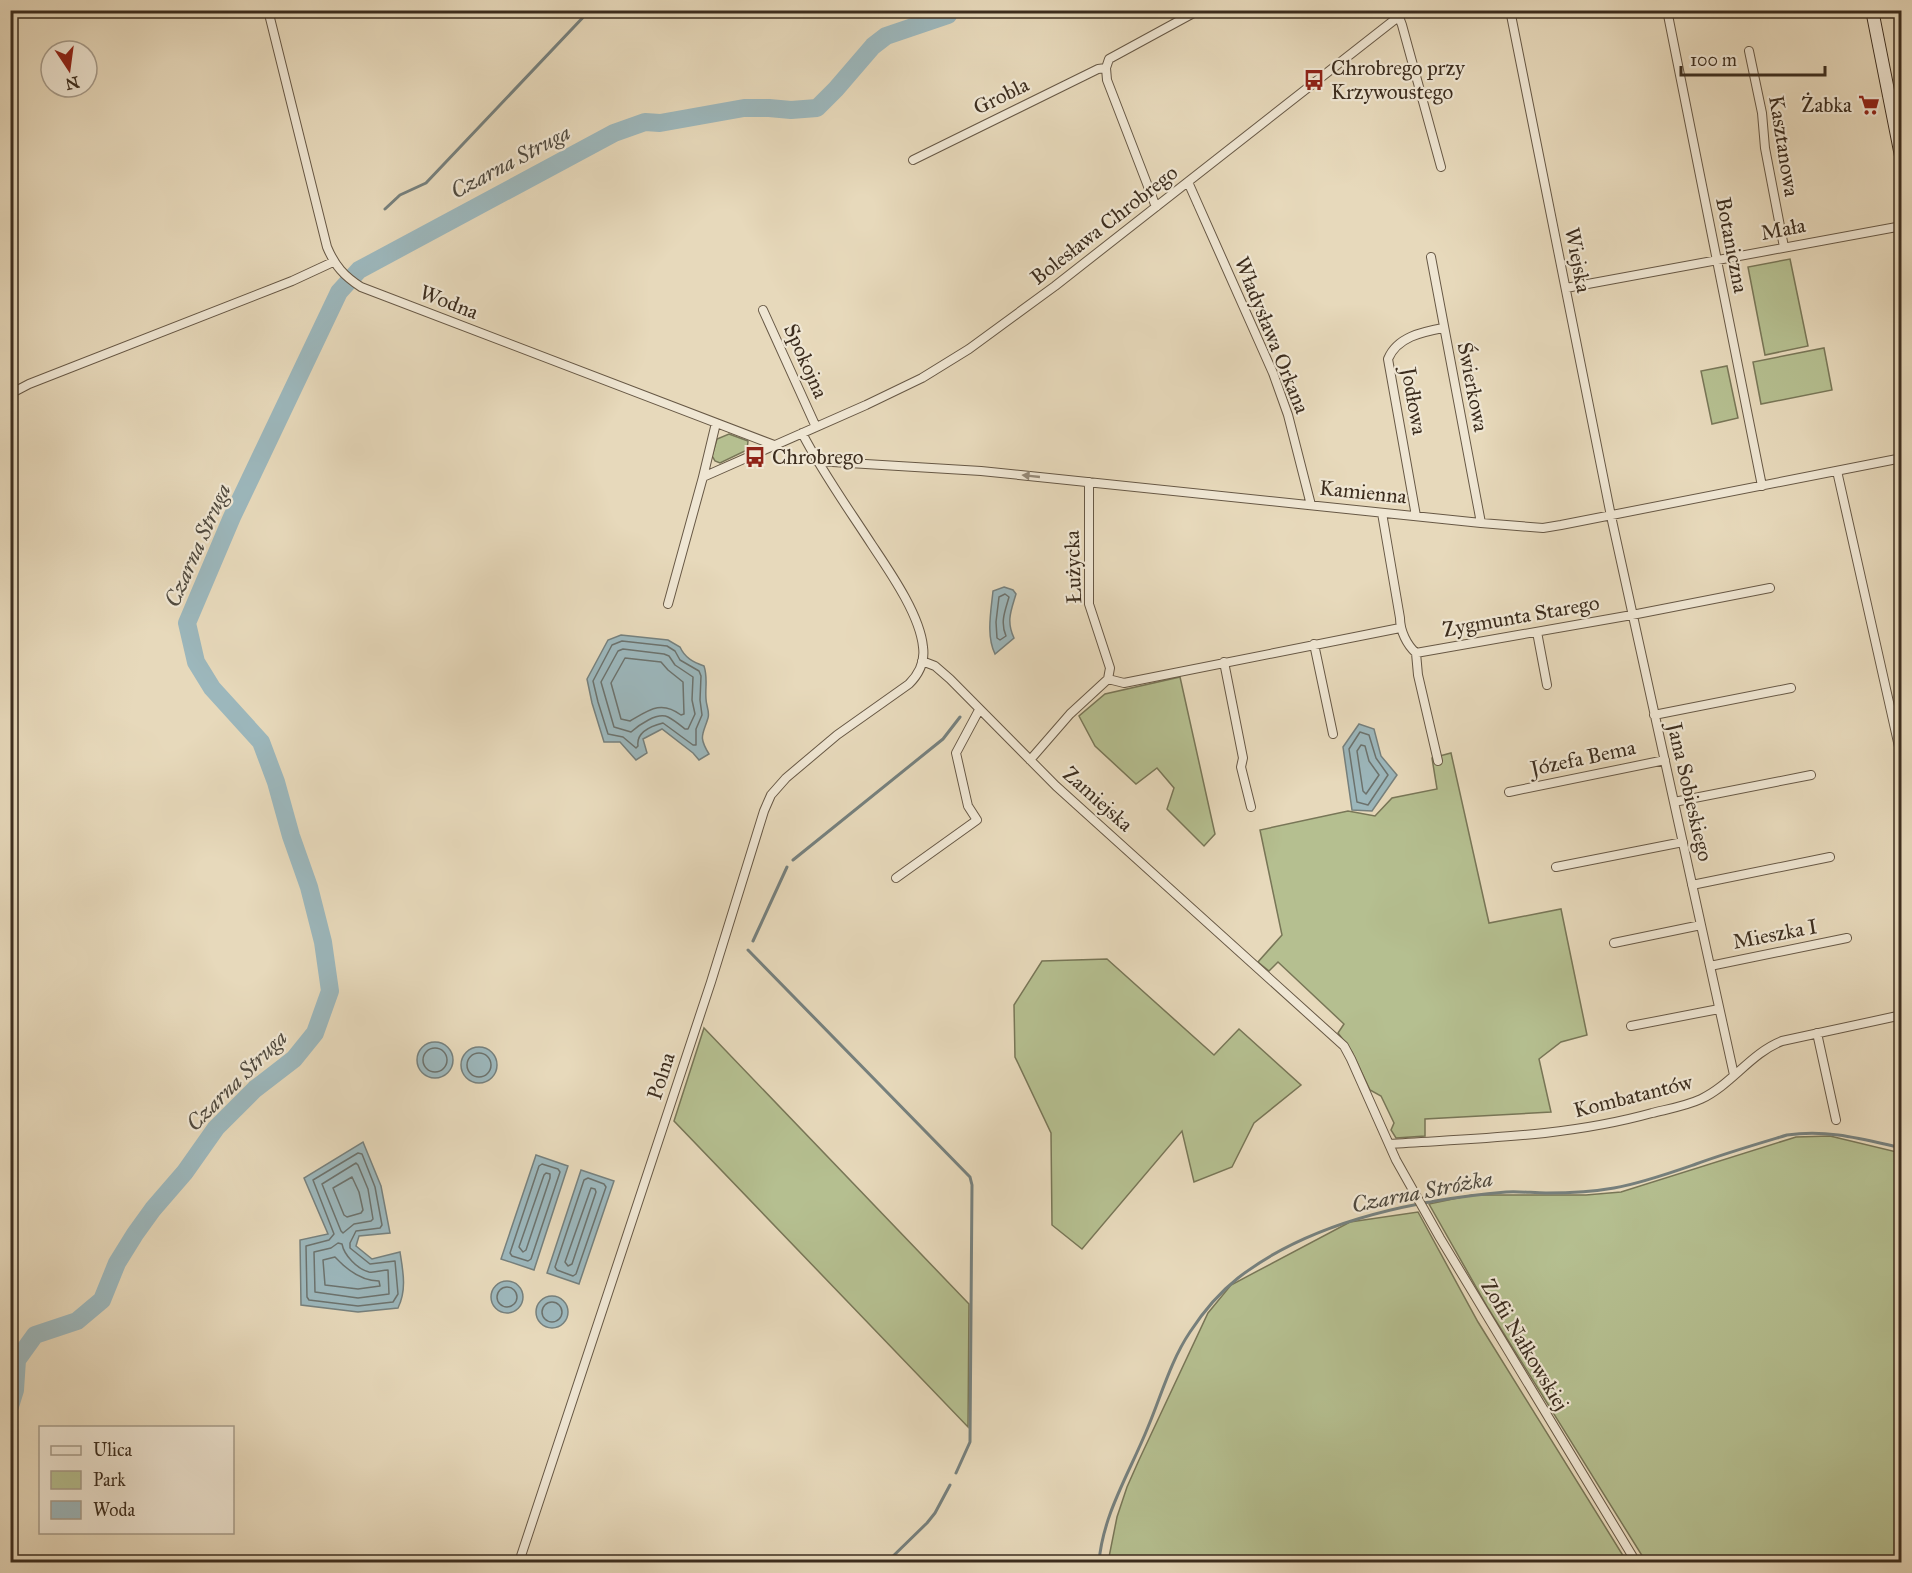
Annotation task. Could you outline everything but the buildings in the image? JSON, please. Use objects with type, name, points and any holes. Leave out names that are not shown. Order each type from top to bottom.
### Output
[{"type":"street","name":"Wodna","points":[[268,10],[327,247],[333,262],[342,274],[361,287],[774,445]]},
{"type":"street","name":"Grobla","points":[[913,160],[1098,69],[1106,68],[1109,58],[1199,10]]},
{"type":"street","name":"Bolesława Chrobrego","points":[[801,433],[922,378],[1002,327],[1407,10]]},
{"type":"street","name":"Wiejska","points":[[1510,10],[1611,516]]},
{"type":"street","points":[[1872,10],[1902,161]]},
{"type":"street","name":"Botaniczna","points":[[1668,11],[1762,486]]},
{"type":"street","points":[[1399,17],[1441,167]]},
{"type":"street","name":"Kasztanowa","points":[[1749,51],[1762,113],[1765,148],[1784,247]]},
{"type":"street","points":[[1106,68],[1107,81],[1156,207]]},
{"type":"street","name":"Władysława Orkana","points":[[1188,182],[1273,373],[1288,415],[1311,505]]},
{"type":"street","name":"Mała","points":[[1566,288],[1902,226]]},
{"type":"street","name":"Świerkowa","points":[[1431,257],[1480,523]]},
{"type":"street","points":[[10,394],[29,384],[292,281],[333,262]]},
{"type":"street","name":"Spokojna","points":[[763,310],[816,427]]},
{"type":"street","name":"Jodłowa","points":[[1416,516],[1388,359],[1391,351],[1404,340],[1425,331],[1443,328]]},
{"type":"street","points":[[668,604],[716,423]]},
{"type":"street","points":[[703,477],[801,433],[816,460],[899,586],[919,630],[924,650],[922,661]]},
{"type":"street","name":"Kamienna","points":[[816,460],[981,471],[1543,528],[1902,458]]},
{"type":"street","points":[[1837,471],[1902,760]]},
{"type":"street","name":"Łużycka","points":[[1089,482],[1089,604],[1110,668],[1108,679]]},
{"type":"street","name":"Zygmunta Starego","points":[[1382,513],[1400,628],[1416,653],[1418,675],[1438,760]]},
{"type":"street","name":"Jana Sobieskiego","points":[[1611,516],[1734,1075]]},
{"type":"street","name":"Zygmunta Starego","points":[[1416,653],[1770,588]]},
{"type":"street","points":[[1030,760],[1070,714],[1108,679],[1124,683],[1400,628]]},
{"type":"street","points":[[1537,632],[1547,686]]},
{"type":"street","points":[[1314,644],[1333,734]]},
{"type":"street","name":"Zamiejska","points":[[922,661],[935,666],[950,679],[1030,760],[1339,1041],[1351,1059],[1389,1144]]},
{"type":"street","name":"Polna","points":[[519,1563],[771,795],[786,778],[837,735],[909,684],[915,678],[922,661]]},
{"type":"street","points":[[1224,662],[1243,758],[1241,768],[1251,807]]},
{"type":"street","points":[[1654,715],[1791,688]]},
{"type":"street","points":[[897,878],[977,820],[968,806],[956,753],[979,710]]},
{"type":"street","name":"Józefa Bema","points":[[1509,792],[1665,760]]},
{"type":"street","points":[[1674,802],[1811,775]]},
{"type":"street","points":[[1556,867],[1683,842]]},
{"type":"street","points":[[1692,885],[1830,857]]},
{"type":"street","points":[[1614,943],[1701,925]]},
{"type":"street","name":"Mieszka I","points":[[1710,966],[1847,938]]},
{"type":"street","points":[[1631,1026],[1719,1009]]},
{"type":"street","name":"Kombatantów","points":[[1389,1144],[1547,1133],[1601,1126],[1698,1100],[1712,1094],[1772,1045],[1782,1041],[1902,1015]]},
{"type":"street","points":[[1817,1033],[1836,1120]]},
{"type":"street","name":"Zofii Nałkowskiej","points":[[1389,1144],[1440,1238],[1636,1563]]},
{"type":"green space","points":[[1790,259],[1808,346],[1765,355],[1748,267]]},
{"type":"green space","points":[[1824,348],[1832,390],[1761,404],[1753,362]]},
{"type":"green space","points":[[1727,366],[1738,418],[1712,424],[1701,371]]},
{"type":"green space","points":[[729,434],[748,441],[747,450],[720,463],[715,461],[712,456],[717,439]]},
{"type":"green space","points":[[1180,677],[1215,834],[1204,846],[1167,809],[1174,788],[1157,768],[1136,784],[1095,746],[1079,716],[1105,694]]},
{"type":"green space","points":[[1451,753],[1489,923],[1561,909],[1587,1035],[1561,1042],[1539,1059],[1551,1112],[1425,1119],[1425,1136],[1396,1138],[1391,1130],[1394,1123],[1381,1096],[1370,1090],[1352,1052],[1338,1033],[1344,1024],[1278,962],[1269,971],[1258,962],[1282,935],[1260,830],[1348,811],[1375,816],[1392,798],[1437,789],[1432,758]]},
{"type":"green space","points":[[1107,959],[1214,1055],[1239,1029],[1301,1085],[1254,1123],[1232,1167],[1194,1182],[1182,1131],[1082,1249],[1052,1225],[1051,1133],[1015,1057],[1014,1005],[1042,961]]},
{"type":"green space","points":[[704,1028],[969,1304],[968,1427],[674,1121]]},
{"type":"green space","points":[[1830,1136],[1901,1153],[1901,1562],[1646,1562],[1488,1308],[1429,1204],[1472,1195],[1586,1195],[1621,1192],[1796,1137]]},
{"type":"green space","points":[[1418,1212],[1478,1322],[1627,1562],[1108,1562],[1117,1517],[1127,1487],[1208,1313],[1231,1285],[1350,1222]]},
{"type":"water","points":[[1004,587],[1013,590],[1016,594],[1010,621],[1014,638],[995,654],[990,631],[993,591]]},
{"type":"water","points":[[621,635],[668,640],[680,647],[690,659],[704,666],[708,716],[703,739],[709,754],[699,760],[662,729],[643,739],[647,753],[636,760],[620,742],[604,742],[587,679],[608,640]]},
{"type":"water","points":[[1359,724],[1374,729],[1381,756],[1397,775],[1372,811],[1352,810],[1343,747]]},
{"type":"water","points":[[435,1042],[447,1048],[453,1060],[447,1072],[435,1078],[423,1072],[417,1060],[423,1048]]},
{"type":"water","points":[[479,1047],[491,1053],[497,1065],[491,1077],[479,1083],[467,1077],[461,1065],[467,1053]]},
{"type":"water","points":[[363,1142],[381,1186],[390,1233],[359,1236],[356,1246],[372,1259],[400,1252],[404,1280],[401,1301],[398,1308],[358,1312],[301,1305],[300,1240],[328,1234],[304,1178]]},
{"type":"water","points":[[536,1155],[568,1166],[534,1270],[501,1259]]},
{"type":"water","points":[[581,1170],[614,1181],[579,1284],[547,1273]]},
{"type":"water","points":[[507,1281],[518,1286],[523,1297],[518,1308],[507,1313],[496,1308],[491,1297],[496,1286]]},
{"type":"water","points":[[552,1296],[563,1301],[568,1312],[563,1323],[552,1328],[541,1323],[536,1312],[541,1301]]},
{"type":"waterway","points":[[385,209],[400,195],[426,183],[590,10]]},
{"type":"waterway","name":"Czarna Struga","points":[[10,1406],[15,1390],[17,1360],[35,1335],[77,1321],[102,1300],[117,1263],[153,1209],[185,1172],[216,1128],[255,1089],[294,1059],[315,1033],[330,991],[323,942],[309,887],[261,742],[212,688],[196,662],[187,623],[232,517],[339,292],[359,270],[614,133],[645,122],[660,123],[744,108],[791,110],[817,108],[873,46],[886,36],[948,15],[951,10]]},
{"type":"waterway","points":[[793,860],[943,739],[960,717]]},
{"type":"waterway","points":[[753,941],[787,867]]},
{"type":"waterway","points":[[748,950],[970,1177],[972,1185],[970,1442],[956,1473]]},
{"type":"waterway","name":"Czarna Stróżka","points":[[1099,1562],[1106,1527],[1118,1493],[1183,1343],[1200,1317],[1231,1284],[1267,1258],[1298,1242],[1365,1217],[1436,1201],[1506,1192],[1571,1192],[1624,1186],[1656,1178],[1787,1135],[1831,1134],[1902,1148]]},
{"type":"waterway","points":[[887,1562],[927,1523],[950,1485]]},
{"type":"place","name":"Chrobrego przy Krzywoustego","points":[[1314,80]]},
{"type":"place","name":"Żabka","points":[[1869,105]]},
{"type":"place","name":"Chrobrego","points":[[755,457]]}]
